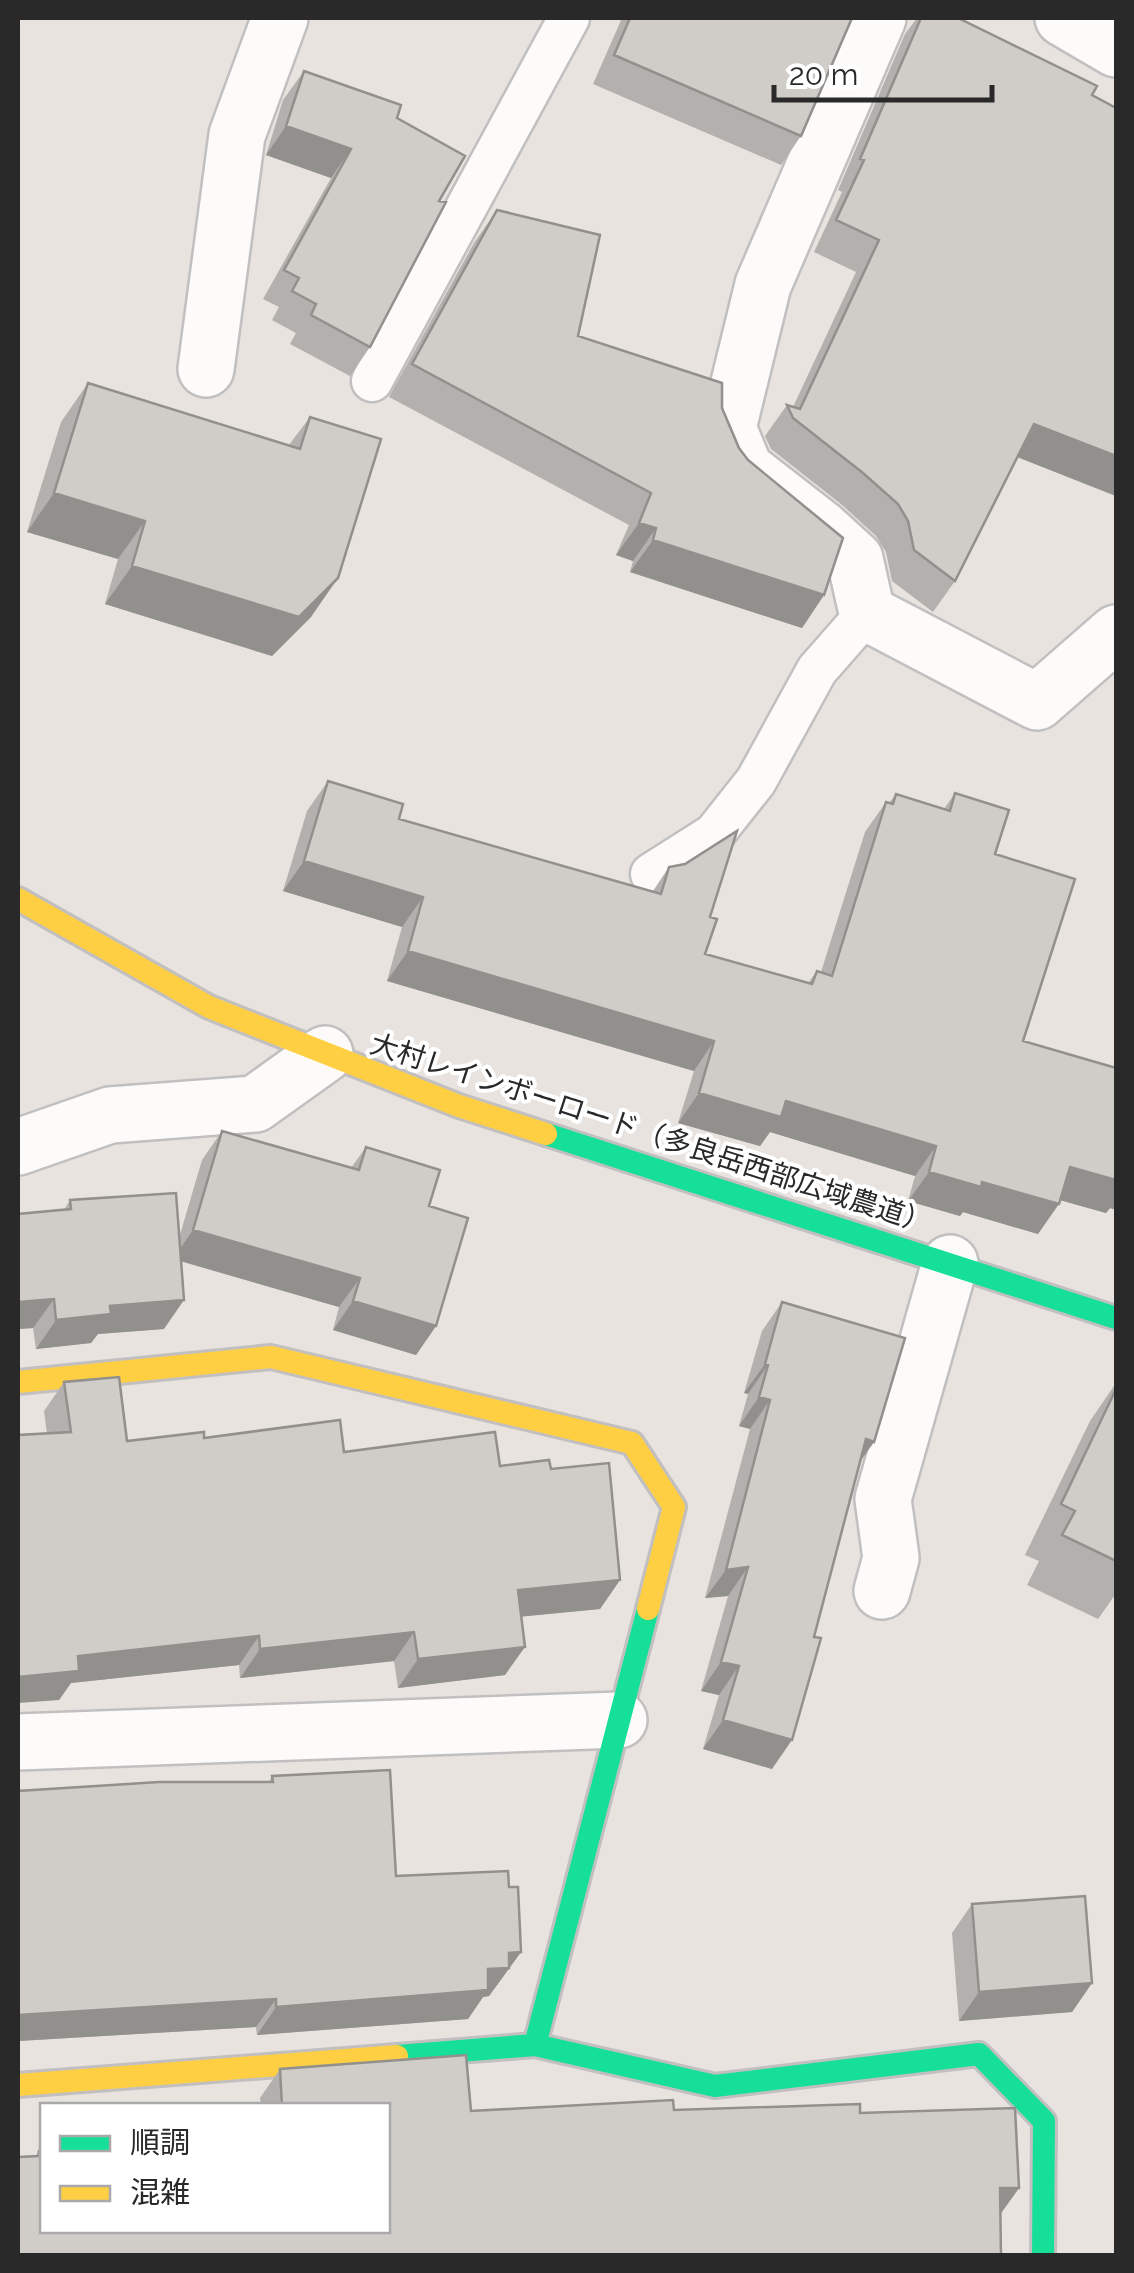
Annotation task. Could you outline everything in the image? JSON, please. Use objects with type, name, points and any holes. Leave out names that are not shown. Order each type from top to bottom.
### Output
[{"type":"street","points":[[206,368],[236,135],[280,18]]},
{"type":"street","points":[[878,18],[763,285],[728,428],[745,469],[855,560],[867,613],[1037,702],[1116,633]]},
{"type":"street","points":[[1063,18],[1116,49]]},
{"type":"street","name":"大村レインボーロード（多良岳西部広域農道）","points":[[18,898],[208,1007],[459,1106],[1116,1318]]},
{"type":"street","points":[[18,1148],[110,1115],[256,1104],[324,1054]]},
{"type":"street","points":[[882,1591],[890,1558],[884,1499],[950,1263]]},
{"type":"street","points":[[18,1382],[271,1357],[632,1443],[674,1508],[535,2044]]},
{"type":"street","points":[[18,1742],[619,1720]]},
{"type":"street","points":[[18,2085],[535,2044],[715,2086],[979,2054],[1044,2120],[1044,2256]]},
{"type":"lane","points":[[372,381],[569,18]]},
{"type":"lane","points":[[651,874],[714,834],[756,781],[817,670],[867,613]]},
{"type":"building","points":[[630,18],[852,18],[801,136],[614,55]]},
{"type":"building","points":[[921,18],[958,18],[1097,86],[1092,95],[1116,108],[1116,456],[1034,424],[955,581],[914,550],[908,521],[898,504],[793,418],[787,405],[800,409],[879,240],[836,220]]},
{"type":"building","points":[[304,71],[401,105],[397,118],[465,156],[439,201],[446,202],[370,347],[311,315],[316,304],[292,291],[299,278],[284,270],[351,149],[286,126]]},
{"type":"building","points":[[497,210],[600,235],[578,336],[722,383],[722,408],[748,460],[843,538],[824,595],[653,540],[656,528],[639,523],[651,493],[412,364]]},
{"type":"building","points":[[88,383],[300,449],[310,417],[381,439],[338,578],[299,617],[132,566],[145,521],[54,493]]},
{"type":"building","points":[[328,781],[403,804],[399,819],[661,894],[669,867],[685,864],[737,831],[710,917],[717,919],[705,954],[812,984],[817,971],[832,976],[886,802],[893,804],[896,794],[950,811],[955,793],[1009,810],[995,854],[1075,879],[1023,1041],[1116,1068],[1116,1180],[1070,1167],[1059,1204],[929,1172],[936,1146],[786,1101],[781,1117],[699,1093],[714,1041],[408,951],[423,897],[304,861]]},
{"type":"building","points":[[222,1131],[359,1170],[366,1147],[440,1170],[429,1206],[468,1218],[436,1326],[353,1301],[360,1278],[193,1230]]},
{"type":"building","points":[[176,1193],[184,1300],[110,1306],[111,1314],[56,1320],[54,1299],[18,1302],[18,1214],[71,1209],[70,1200]]},
{"type":"building","points":[[782,1302],[905,1338],[874,1442],[866,1439],[814,1637],[821,1638],[792,1740],[723,1720],[739,1666],[721,1662],[748,1567],[726,1570],[770,1400],[759,1397]]},
{"type":"building","points":[[119,1377],[127,1441],[204,1432],[204,1438],[340,1420],[344,1452],[495,1432],[500,1466],[549,1460],[551,1469],[609,1463],[620,1580],[518,1590],[525,1647],[418,1659],[414,1632],[260,1649],[259,1636],[78,1656],[79,1671],[18,1677],[18,1435],[71,1432],[64,1382]]},
{"type":"building","points":[[1116,1389],[1116,1561],[1062,1535],[1075,1511],[1061,1504]]},
{"type":"building","points":[[390,1770],[396,1876],[508,1871],[509,1887],[518,1887],[521,1952],[509,1953],[509,1968],[488,1969],[488,1990],[276,2007],[276,1999],[18,2015],[18,1791],[159,1782],[273,1782],[272,1776]]},
{"type":"building","points":[[1085,1896],[1092,1983],[979,1992],[972,1904]]},
{"type":"building","points":[[466,2055],[471,2111],[673,2100],[674,2110],[860,2104],[860,2113],[1015,2108],[1019,2188],[1000,2188],[1001,2256],[18,2256],[18,2157],[39,2156],[39,2151],[40,2233],[390,2233],[390,2103],[282,2103],[280,2069]]},
{"type":"traffic: fast","points":[[546,1134],[1116,1318]]},
{"type":"traffic: fast","points":[[535,2045],[648,1609]]},
{"type":"traffic: fast","points":[[397,2056],[535,2045],[715,2086],[979,2054],[1044,2121],[1043,2256]]},
{"type":"traffic: slow","points":[[18,899],[209,1007],[459,1106],[546,1134]]},
{"type":"traffic: slow","points":[[18,1382],[271,1357],[632,1443],[674,1507],[648,1609]]},
{"type":"traffic: slow","points":[[18,2085],[397,2056]]}]
